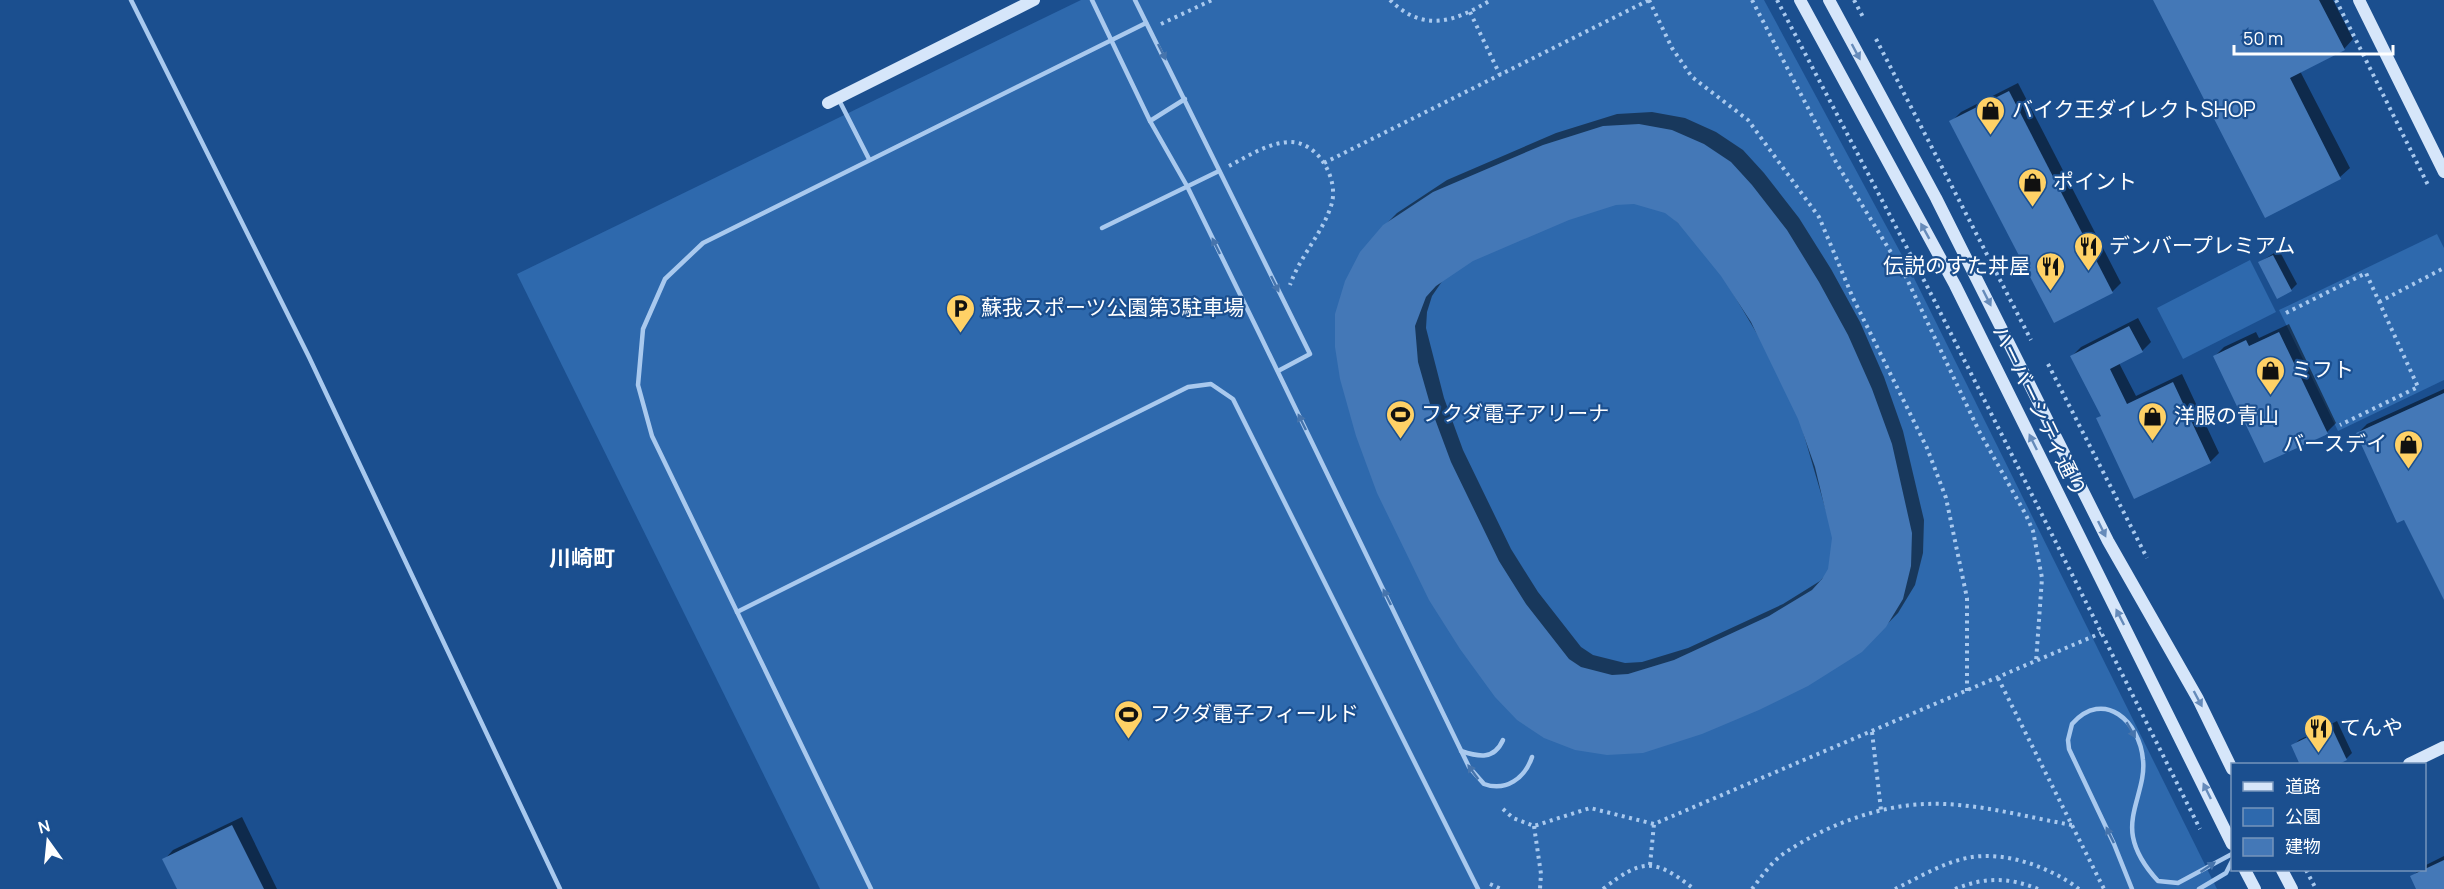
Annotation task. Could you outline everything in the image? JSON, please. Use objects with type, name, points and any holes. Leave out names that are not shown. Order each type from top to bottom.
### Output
[{"type":"street","points":[[833,101],[1034,0]]},
{"type":"street","name":"ハーバーシティ通り","points":[[1800,0],[1955,285],[2231,842]]},
{"type":"street","name":"ハーバーシティ通り","points":[[1829,0],[1936,198],[2108,542],[2198,699],[2231,767]]},
{"type":"street","points":[[2359,0],[2444,172]]},
{"type":"street","points":[[2413,763],[2444,747]]},
{"type":"street","points":[[2246,871],[2255,889]]},
{"type":"street","points":[[2283,871],[2292,889]]},
{"type":"lane","points":[[131,0],[304,347],[560,889]]},
{"type":"lane","points":[[1092,0],[1150,121],[1187,186],[1278,371],[1460,751],[1476,777],[1484,784],[1493,787],[1509,784],[1518,779],[1528,768],[1532,757]]},
{"type":"lane","points":[[1135,0],[1310,354],[1278,371]]},
{"type":"lane","points":[[871,889],[652,436],[638,385],[643,329],[665,279],[704,243],[1146,23]]},
{"type":"lane","points":[[1150,121],[1185,99]]},
{"type":"lane","points":[[833,101],[869,159]]},
{"type":"lane","points":[[1102,228],[1220,171]]},
{"type":"lane","points":[[737,612],[1188,387],[1211,384],[1233,399],[1478,889]]},
{"type":"lane","points":[[2132,889],[2114,844],[2069,749],[2068,740],[2072,724],[2092,710],[2107,708],[2121,715],[2141,750],[2143,765],[2132,822],[2133,838],[2146,867],[2158,880],[2178,883],[2231,855]]},
{"type":"lane","points":[[1460,751],[1485,756],[1494,753],[1503,740]]},
{"type":"lane","points":[[2199,889],[2226,873],[2231,863]]},
{"type":"path","points":[[1150,30],[1212,0]]},
{"type":"path","points":[[1390,0],[1404,13],[1427,22],[1452,19],[1491,0]]},
{"type":"path","points":[[1324,163],[1649,0],[1672,48],[1692,77],[1748,120],[1819,217],[1853,298],[1927,448],[1946,498],[1967,598],[1967,692]]},
{"type":"path","points":[[1752,0],[1837,164],[1906,277],[1979,431],[2033,531],[2042,578],[2036,662]]},
{"type":"path","points":[[1777,0],[1928,288],[2200,829]]},
{"type":"path","points":[[1854,0],[1864,19]]},
{"type":"path","points":[[2336,0],[2429,187]]},
{"type":"path","points":[[1470,12],[1500,75]]},
{"type":"path","points":[[1876,39],[2031,340]]},
{"type":"path","points":[[1220,171],[1257,151],[1292,141],[1307,148],[1324,163],[1334,182],[1331,206],[1295,269],[1285,302]]},
{"type":"path","points":[[2379,302],[2444,268]]},
{"type":"path","points":[[2286,313],[2366,273],[2418,387],[2340,425]]},
{"type":"path","points":[[2048,364],[2147,558]]},
{"type":"path","points":[[1503,809],[1513,818],[1534,826],[1590,808],[1654,824],[2101,633]]},
{"type":"path","points":[[1998,678],[2104,889]]},
{"type":"path","points":[[1872,732],[1881,810]]},
{"type":"path","points":[[1752,889],[1784,853],[1826,831],[1881,810],[1927,804],[2072,825]]},
{"type":"path","points":[[1650,865],[1654,824]]},
{"type":"path","points":[[1534,826],[1541,874],[1540,889]]},
{"type":"path","points":[[1895,889],[1952,862],[1980,856],[2006,858],[2040,868],[2060,876],[2079,889]]},
{"type":"path","points":[[1602,889],[1631,868],[1650,865],[1676,874],[1694,889]]},
{"type":"path","points":[[2307,871],[2316,889]]},
{"type":"path","points":[[1955,889],[1993,879],[2018,882],[2038,889]]},
{"type":"green space","points":[[1081,0],[1764,0],[1911,272],[2217,889],[820,889],[517,274]]},
{"type":"green space","points":[[2437,234],[2444,248],[2444,380],[2338,431],[2279,310]]},
{"type":"green space","points":[[2250,260],[2276,312],[2183,359],[2157,308]]},
{"type":"building","points":[[2153,0],[2319,0],[2345,50],[2290,78],[2341,179],[2265,218]]},
{"type":"building","points":[[2009,91],[2113,293],[2054,323],[1949,121]]},
{"type":"building","name":"フクダ電子アリーナ","points":[[1639,124],[1672,130],[1704,144],[1731,162],[1787,230],[1848,335],[1872,389],[1892,444],[1912,533],[1911,566],[1903,599],[1886,627],[1862,652],[1808,686],[1702,734],[1643,753],[1607,755],[1575,750],[1544,738],[1517,720],[1495,697],[1460,649],[1429,600],[1377,493],[1356,436],[1340,379],[1335,347],[1335,314],[1345,281],[1360,252],[1383,225],[1433,192],[1543,145],[1603,126]],"holes":[[[1634,204],[1665,213],[1678,223],[1721,276],[1751,322],[1798,419],[1815,467],[1832,538],[1828,569],[1812,590],[1769,616],[1674,660],[1628,674],[1612,675],[1581,667],[1569,659],[1526,604],[1499,561],[1451,462],[1432,411],[1418,362],[1415,326],[1426,297],[1436,286],[1473,261],[1569,220],[1616,205]]]},
{"type":"building","points":[[2273,255],[2292,291],[2277,299],[2258,262]]},
{"type":"building","name":"洋服の青山","points":[[2129,326],[2143,352],[2110,369],[2127,404],[2173,382],[2211,463],[2134,499],[2096,418],[2101,416],[2070,356]]},
{"type":"building","name":"ミフト","points":[[2279,332],[2328,434],[2264,463],[2213,356],[2246,340],[2249,346]]},
{"type":"building","name":"バースデイ","points":[[2444,393],[2444,600],[2404,520],[2397,523],[2356,433]]},
{"type":"building","name":"てんや","points":[[2331,726],[2347,760],[2341,763],[2299,763],[2291,745]]},
{"type":"building","points":[[232,825],[264,889],[177,889],[162,859]]},
{"type":"building","points":[[2444,860],[2444,889],[2416,889],[2410,876],[2426,871],[2426,868]]},
{"type":"place","name":"バイク王ダイレクトSHOP","points":[[1991,136]]},
{"type":"place","name":"ポイント","points":[[2032,208]]},
{"type":"place","name":"デンバープレミアム","points":[[2088,272]]},
{"type":"place","name":"伝説のすた丼屋","points":[[2051,292]]},
{"type":"place","name":"蘇我スポーツ公園第3駐車場","points":[[960,334]]},
{"type":"place","name":"ミフト","points":[[2270,396]]},
{"type":"place","name":"フクダ電子アリーナ","points":[[1400,440]]},
{"type":"place","name":"洋服の青山","points":[[2153,442]]},
{"type":"place","name":"バースデイ","points":[[2408,470]]},
{"type":"place","name":"フクダ電子フィールド","points":[[1129,740]]},
{"type":"place","name":"てんや","points":[[2319,754]]},
{"type":"district","name":"川崎町","points":[[582,558]]}]
